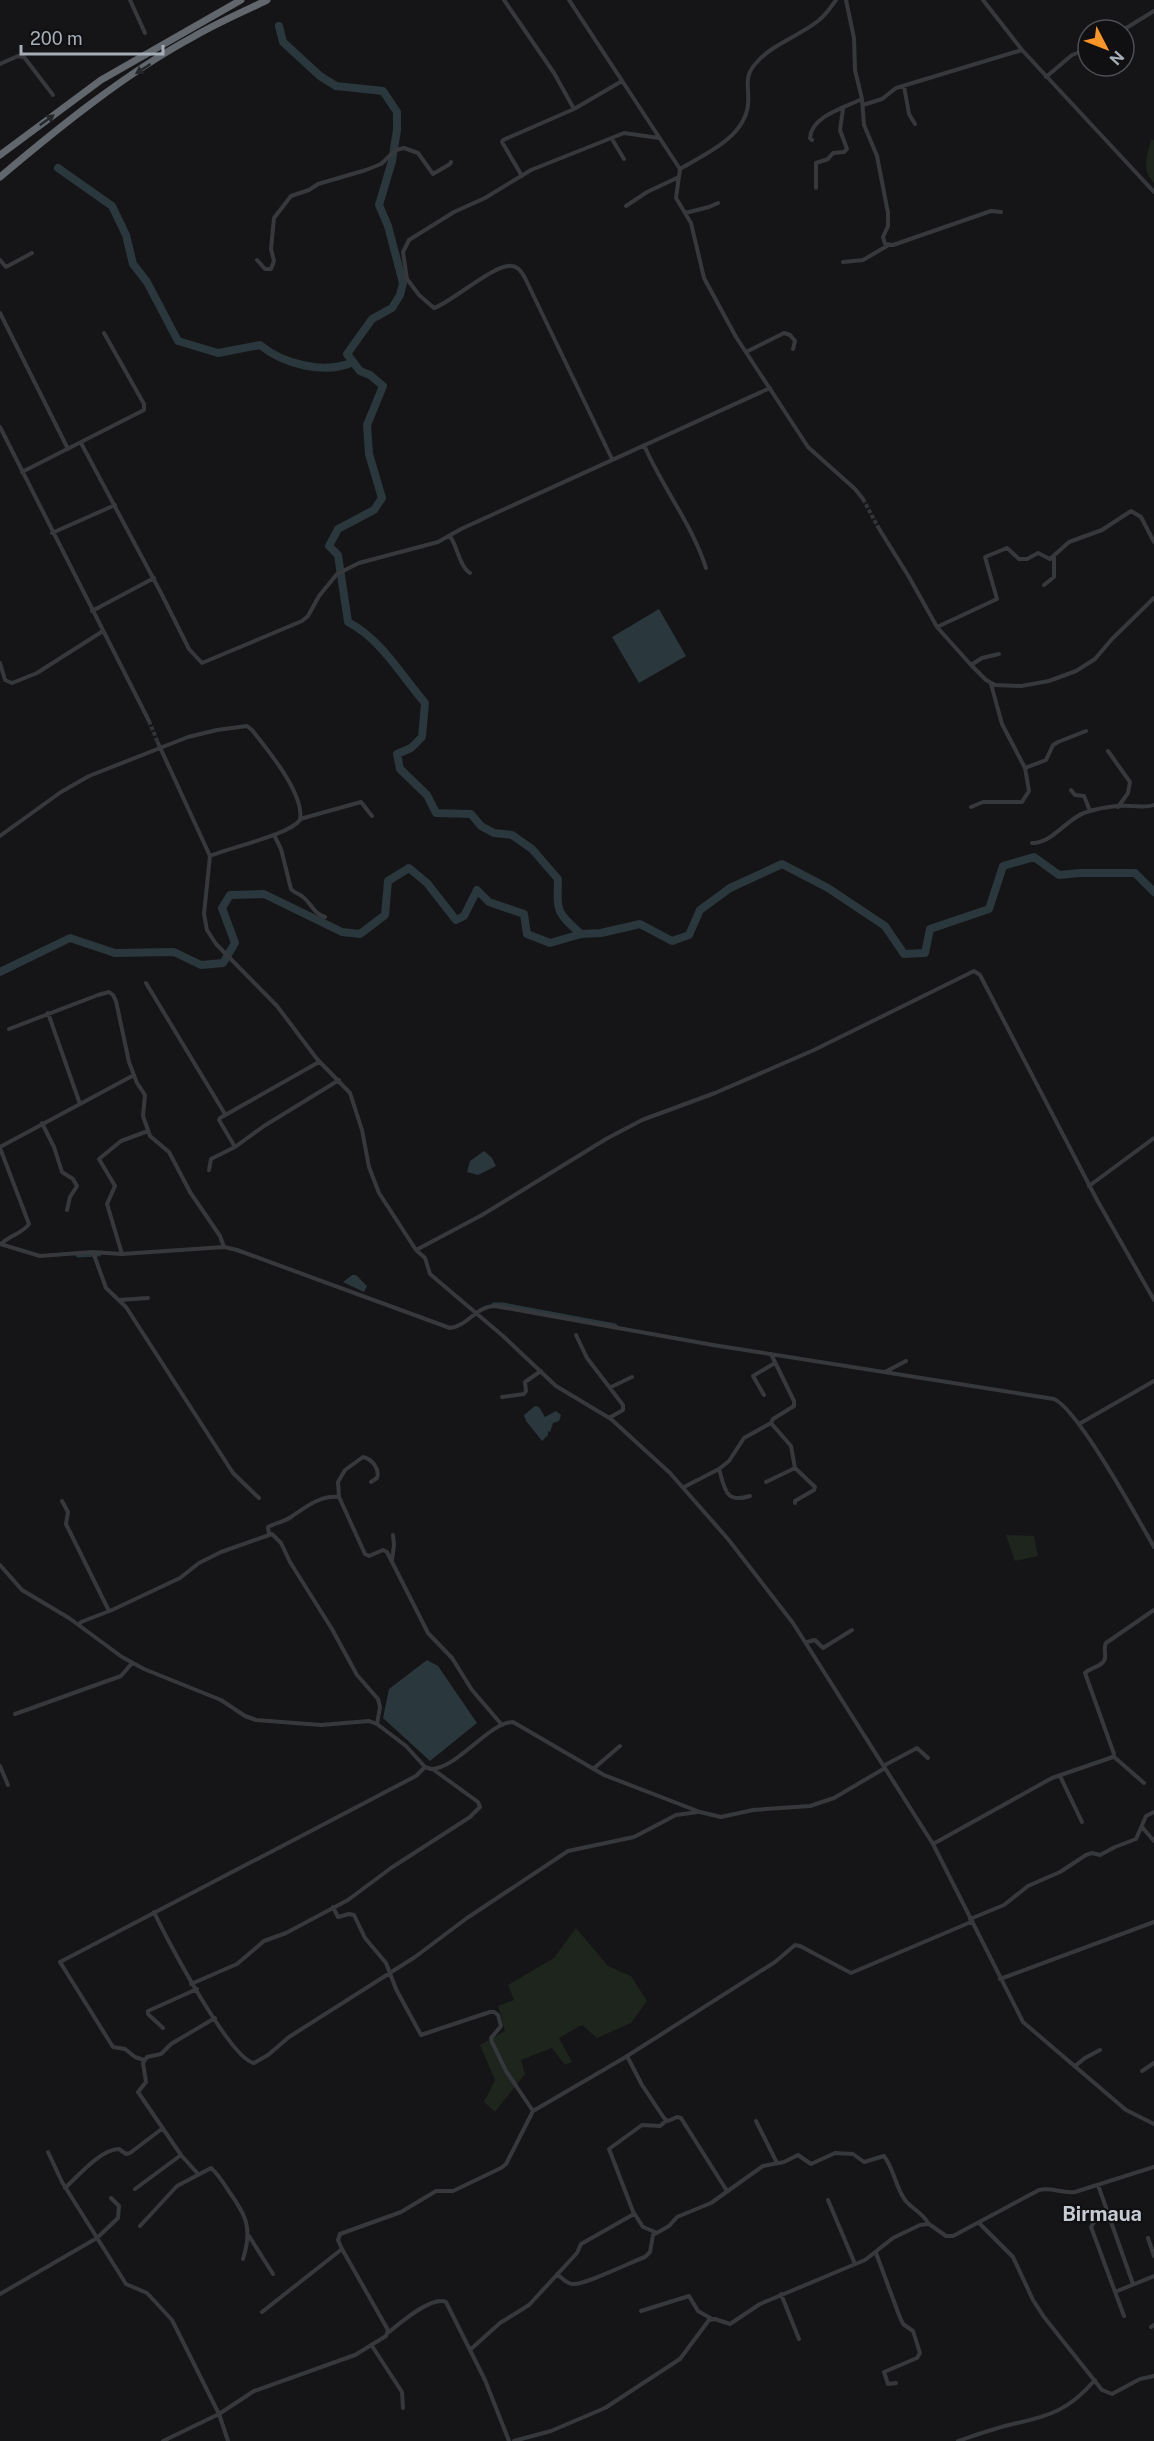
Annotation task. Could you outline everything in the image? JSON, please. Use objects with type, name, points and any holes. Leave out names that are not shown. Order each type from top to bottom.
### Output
[{"type":"highway","points":[[0,155],[101,80],[241,0]]},
{"type":"highway","points":[[0,177],[48,136],[122,83],[192,37],[267,0]]},
{"type":"street","points":[[130,0],[145,33]]},
{"type":"street","points":[[504,0],[543,56],[574,109]]},
{"type":"street","points":[[569,0],[680,169],[676,198],[691,223],[704,278],[746,352],[808,447],[863,499]]},
{"type":"street","points":[[680,169],[724,143],[741,124],[748,107],[747,76],[756,63],[768,52],[821,19],[836,0]]},
{"type":"street","points":[[846,0],[854,38],[857,78],[866,132],[882,173],[883,193],[889,220],[883,240],[888,246]]},
{"type":"street","points":[[983,0],[1022,50],[1154,192]]},
{"type":"street","points":[[1136,22],[1154,11]]},
{"type":"street","points":[[863,105],[882,99],[892,90],[1022,50]]},
{"type":"street","points":[[1046,76],[1076,53]]},
{"type":"street","points":[[0,64],[18,56],[24,57],[53,95]]},
{"type":"street","points":[[522,176],[502,141],[574,109],[622,81]]},
{"type":"street","points":[[904,86],[909,114],[915,124]]},
{"type":"street","points":[[812,140],[811,130],[820,121],[862,99]]},
{"type":"street","points":[[816,188],[816,163],[828,159],[833,153],[844,152],[847,149],[840,130],[843,109]]},
{"type":"street","points":[[612,459],[519,269],[506,266],[476,281],[434,308],[419,295],[405,274],[403,252],[409,240],[454,212],[485,198],[522,176],[628,132],[659,138]]},
{"type":"street","points":[[612,139],[624,159]]},
{"type":"street","points":[[257,260],[265,269],[271,269],[274,261],[271,249],[274,218],[291,196],[309,190],[318,184],[381,164],[396,150],[404,148],[418,153],[433,174],[451,162]]},
{"type":"street","points":[[626,206],[655,187],[679,177]]},
{"type":"street","points":[[685,213],[718,203]]},
{"type":"street","points":[[843,262],[863,260],[888,246],[991,211],[1002,212]]},
{"type":"street","points":[[0,260],[6,267],[32,253]]},
{"type":"street","points":[[0,313],[68,449]]},
{"type":"street","points":[[22,472],[145,409],[104,333]]},
{"type":"street","points":[[746,352],[784,333],[790,335],[795,341],[793,349]]},
{"type":"street","points":[[81,443],[154,578],[189,649],[202,663],[302,621],[308,616],[319,596],[343,570],[374,558],[438,542],[461,529],[770,388]]},
{"type":"street","points":[[0,427],[148,721]]},
{"type":"street","points":[[644,445],[653,468],[699,546],[706,568]]},
{"type":"street","points":[[52,533],[115,505]]},
{"type":"street","points":[[937,627],[997,599],[985,559],[988,554],[1006,548],[1019,559],[1027,559],[1035,553],[1050,559],[1069,542],[1102,530],[1128,512],[1142,517],[1154,543]]},
{"type":"street","points":[[878,527],[937,627],[971,665],[991,683],[1012,687],[1065,676],[1095,659],[1154,598]]},
{"type":"street","points":[[450,536],[456,544],[465,570],[470,573]]},
{"type":"street","points":[[1044,585],[1054,577],[1054,557]]},
{"type":"street","points":[[92,611],[154,578]]},
{"type":"street","points":[[0,663],[5,680],[12,683],[37,673],[103,631]]},
{"type":"street","points":[[971,665],[982,658],[999,654]]},
{"type":"street","points":[[971,807],[983,802],[1022,802],[1029,791],[1025,768],[1002,724],[991,683]]},
{"type":"street","points":[[0,836],[61,792],[89,776],[204,732],[247,726],[282,770],[295,796],[300,819]]},
{"type":"street","points":[[1025,768],[1046,760],[1053,746],[1058,742],[1086,732]]},
{"type":"street","points":[[158,742],[210,856],[204,914],[207,930],[216,944],[278,1006],[319,1062],[339,1080],[354,1101],[369,1167],[379,1194],[416,1250],[425,1258],[430,1274],[476,1312],[564,1392],[609,1418],[684,1487],[807,1642],[933,1844],[1023,2022],[1126,2110],[1154,2124]]},
{"type":"street","points":[[1107,751],[1130,782],[1128,793],[1119,807]]},
{"type":"street","points":[[1071,790],[1075,795],[1084,796],[1090,811]]},
{"type":"street","points":[[210,856],[234,846],[290,830],[300,819],[362,802],[372,816]]},
{"type":"street","points":[[1032,843],[1042,842],[1079,815],[1090,811],[1154,806]]},
{"type":"street","points":[[274,835],[281,849],[291,890],[303,896],[317,914],[325,917]]},
{"type":"street","points":[[416,1250],[482,1215],[606,1139],[642,1120],[715,1093],[814,1050],[974,970],[981,975],[1089,1186],[1154,1300]]},
{"type":"street","points":[[146,983],[225,1114]]},
{"type":"street","points":[[9,1029],[98,995],[111,993],[119,1011],[134,1076],[145,1095],[142,1111],[148,1131],[152,1139],[169,1152],[195,1201],[220,1236],[224,1247]]},
{"type":"street","points":[[48,1013],[80,1104]]},
{"type":"street","points":[[235,1147],[219,1120],[225,1114],[319,1062]]},
{"type":"street","points":[[0,1244],[29,1224],[0,1147],[134,1076]]},
{"type":"street","points":[[209,1170],[211,1159],[235,1147],[256,1131],[339,1080]]},
{"type":"street","points":[[42,1123],[54,1147],[62,1172],[73,1179],[77,1186],[70,1197],[67,1210]]},
{"type":"street","points":[[122,1254],[107,1204],[114,1190],[114,1182],[99,1159],[121,1141],[148,1131]]},
{"type":"street","points":[[1089,1186],[1154,1138]]},
{"type":"street","points":[[0,1244],[40,1256],[122,1254],[224,1247],[450,1328],[459,1326],[484,1307],[495,1306],[773,1358],[885,1372],[1054,1399],[1061,1403],[1079,1424],[1154,1547]]},
{"type":"street","points":[[94,1255],[106,1288],[126,1307],[233,1473],[259,1498]]},
{"type":"street","points":[[118,1300],[148,1298]]},
{"type":"street","points":[[576,1335],[587,1358],[624,1408],[609,1418]]},
{"type":"street","points":[[764,1395],[753,1376],[773,1358]]},
{"type":"street","points":[[684,1487],[719,1469],[732,1457],[744,1438],[771,1423],[773,1419],[795,1404],[773,1358]]},
{"type":"street","points":[[885,1372],[906,1361]]},
{"type":"street","points":[[502,1397],[524,1394],[525,1382],[542,1371]]},
{"type":"street","points":[[610,1387],[632,1377]]},
{"type":"street","points":[[1079,1424],[1154,1381]]},
{"type":"street","points":[[771,1423],[791,1446],[795,1468],[814,1487],[814,1490],[795,1500],[795,1503]]},
{"type":"street","points":[[371,1482],[378,1476],[375,1467],[366,1458],[360,1458],[338,1478],[339,1497],[365,1554],[369,1556],[385,1550],[428,1633],[452,1658],[472,1690],[502,1725]]},
{"type":"street","points":[[766,1482],[795,1468]]},
{"type":"street","points":[[719,1469],[725,1489],[731,1498],[738,1500],[750,1496]]},
{"type":"street","points":[[269,1534],[268,1527],[289,1518],[314,1501],[339,1497]]},
{"type":"street","points":[[62,1501],[68,1516],[66,1524],[109,1611]]},
{"type":"street","points":[[79,1625],[81,1622],[180,1578],[198,1563],[269,1534],[275,1536],[281,1543],[357,1675],[378,1699],[381,1707],[377,1724]]},
{"type":"street","points":[[392,1560],[393,1534]]},
{"type":"street","points":[[0,1565],[22,1590],[79,1625],[130,1664],[221,1700],[250,1719],[321,1725],[369,1721],[377,1724],[406,1746],[425,1767],[434,1770],[478,1802],[480,1807],[470,1817],[400,1861],[348,1900],[286,1933],[259,1944],[237,1964],[191,1984]]},
{"type":"street","points":[[1144,1783],[1113,1756],[1084,1674],[1103,1662],[1105,1658],[1103,1649],[1106,1643],[1154,1610]]},
{"type":"street","points":[[807,1642],[815,1640],[823,1648],[852,1630]]},
{"type":"street","points":[[15,1714],[121,1676],[130,1664]]},
{"type":"street","points":[[434,1770],[510,1721],[592,1769],[700,1812],[726,1817],[753,1810],[810,1806],[834,1798],[916,1748],[928,1758]]},
{"type":"street","points":[[592,1769],[620,1746]]},
{"type":"street","points":[[933,1844],[1052,1778],[1113,1756]]},
{"type":"street","points":[[0,1766],[8,1785]]},
{"type":"street","points":[[144,2060],[135,2057],[125,2049],[113,2047],[60,1962],[416,1776],[425,1767]]},
{"type":"street","points":[[1060,1776],[1082,1822]]},
{"type":"street","points":[[154,1912],[191,1984],[246,2061],[254,2063],[268,2055],[289,2037],[391,1972],[467,1918],[575,1848],[634,1837],[676,1815],[700,1812]]},
{"type":"street","points":[[388,2332],[342,2249],[338,2240],[340,2235],[401,2212],[436,2191],[453,2191],[503,2166],[533,2111],[627,2056],[775,1962],[795,1945],[843,1971],[851,1972],[1004,1905],[1028,1886],[1060,1872],[1086,1855],[1100,1855],[1134,1841],[1138,1837],[1146,1816],[1154,1812]]},
{"type":"street","points":[[1142,1827],[1154,1841]]},
{"type":"street","points":[[333,1907],[339,1917],[353,1914],[365,1938],[391,1972],[399,1994],[418,2031],[423,2036],[439,2028],[490,2012],[498,2015],[501,2026],[491,2038],[492,2042],[506,2071],[533,2111]]},
{"type":"street","points":[[1000,1979],[1154,1922]]},
{"type":"street","points":[[163,2028],[148,2014],[148,2011],[196,1989]]},
{"type":"street","points":[[144,2060],[150,2055],[161,2054],[171,2044],[187,2037],[215,2018]]},
{"type":"street","points":[[1075,2066],[1084,2058],[1100,2050]]},
{"type":"street","points":[[627,2056],[642,2085],[667,2120]]},
{"type":"street","points":[[144,2060],[146,2082],[138,2093],[181,2155],[198,2174]]},
{"type":"street","points":[[1142,2071],[1154,2063]]},
{"type":"street","points":[[656,2232],[643,2227],[634,2213],[609,2149],[642,2125],[660,2126],[667,2120],[681,2118],[727,2191]]},
{"type":"street","points":[[756,2121],[777,2163]]},
{"type":"street","points":[[65,2188],[92,2163],[112,2149],[119,2149],[126,2154],[130,2153],[163,2128]]},
{"type":"street","points":[[48,2152],[65,2188],[126,2284],[147,2293],[172,2320],[219,2414],[228,2441]]},
{"type":"street","points":[[557,2274],[572,2284],[591,2281],[645,2257],[650,2252],[651,2238],[656,2232],[669,2226],[676,2218],[711,2203],[759,2168],[798,2155],[811,2164],[833,2153],[853,2154],[864,2162],[884,2156],[903,2198],[913,2209],[924,2216],[929,2224],[949,2236],[960,2234],[1032,2193],[1049,2189],[1075,2192],[1154,2167]]},
{"type":"street","points":[[135,2189],[181,2155]]},
{"type":"street","points":[[140,2226],[177,2186],[211,2168],[244,2212],[248,2244],[243,2259]]},
{"type":"street","points":[[1098,2185],[1133,2284]]},
{"type":"street","points":[[0,2294],[97,2238],[118,2218],[119,2206],[111,2198]]},
{"type":"street","points":[[828,2200],[855,2264]]},
{"type":"street","points":[[471,2349],[500,2323],[528,2305],[577,2253],[581,2244],[634,2213]]},
{"type":"street","points":[[1109,2215],[1091,2226],[1124,2316]]},
{"type":"street","points":[[979,2223],[1012,2257],[1044,2317],[1102,2390],[1110,2394],[1140,2379],[1154,2376]]},
{"type":"street","points":[[641,2311],[689,2296],[698,2311],[712,2319],[730,2324],[750,2310],[781,2294],[855,2264],[893,2238],[920,2225],[929,2224]]},
{"type":"street","points":[[248,2234],[273,2274]]},
{"type":"street","points":[[1148,2238],[1154,2256]]},
{"type":"street","points":[[262,2312],[342,2249]]},
{"type":"street","points":[[875,2252],[903,2324],[913,2331],[920,2353],[917,2358],[884,2371],[888,2384],[896,2383]]},
{"type":"street","points":[[1115,2292],[1154,2276]]},
{"type":"street","points":[[781,2294],[799,2339]]},
{"type":"street","points":[[165,2440],[219,2414],[254,2391],[355,2355],[384,2339],[388,2332],[413,2313],[442,2300],[451,2307],[471,2349],[509,2441]]},
{"type":"street","points":[[514,2441],[551,2431],[605,2408],[680,2359],[705,2324],[712,2319]]},
{"type":"street","points":[[372,2346],[402,2392],[403,2408]]},
{"type":"street","points":[[958,2441],[1009,2425],[1042,2419],[1078,2398],[1095,2380]]},
{"type":"shaded area","points":[[1151,140],[1154,140],[1154,183],[1146,168]]},
{"type":"shaded area","points":[[659,609],[686,656],[639,683],[612,637]]},
{"type":"shaded area","points":[[484,1151],[492,1158],[496,1166],[478,1175],[467,1172],[470,1161]]},
{"type":"shaded area","points":[[352,1275],[356,1275],[367,1286],[364,1292],[343,1282]]},
{"type":"shaded area","points":[[535,1406],[539,1407],[545,1417],[556,1411],[561,1415],[559,1421],[553,1423],[550,1432],[548,1431],[548,1435],[542,1441],[524,1415]]},
{"type":"shaded area","points":[[1006,1535],[1034,1536],[1038,1556],[1015,1561]]},
{"type":"shaded area","points":[[427,1660],[438,1666],[477,1723],[430,1761],[383,1718],[389,1689]]},
{"type":"shaded area","points":[[576,1928],[608,1966],[631,1976],[647,2001],[631,2023],[597,2038],[582,2025],[559,2038],[572,2062],[565,2065],[552,2048],[521,2060],[525,2074],[495,2112],[484,2102],[495,2080],[480,2045],[505,2031],[498,2006],[514,2000],[508,1985],[554,1958]]},
{"type":"waterway","points":[[279,26],[283,42],[320,76],[336,86],[383,91],[397,112],[397,130],[392,161],[379,205],[388,226],[403,283],[400,295],[392,308],[372,319],[347,354],[360,371],[370,375],[383,386],[367,425],[369,454],[382,498],[374,510],[338,529],[329,546],[338,555],[348,622],[360,629],[381,648],[425,703],[422,737],[411,748],[397,754],[400,769],[427,795],[436,813],[471,814],[481,826],[494,833],[512,835],[532,849],[558,879],[558,905],[562,916],[581,934]]},
{"type":"waterway","points":[[58,168],[112,206],[126,235],[133,264],[147,282],[178,341],[218,353],[260,345],[280,358],[305,366],[330,368],[353,362]]},
{"type":"waterway","points":[[0,972],[70,938],[115,953],[174,952],[201,965],[223,963],[235,943],[222,908],[230,895],[264,894],[342,932],[360,934],[385,915],[388,881],[409,868],[427,883],[456,920],[464,916],[477,890],[489,902],[524,914],[527,934],[550,943],[581,934],[601,933],[640,924],[672,941],[689,935],[700,910],[730,888],[782,864],[828,888],[885,926],[904,954],[925,953],[930,929],[989,909],[1003,866],[1034,857],[1059,875],[1135,873],[1154,892]]},
{"type":"waterway","points":[[78,1255],[99,1254]]},
{"type":"waterway","points":[[494,1305],[615,1326]]},
{"type":"tunnel","points":[[863,499],[878,527]]},
{"type":"tunnel","points":[[149,721],[158,743]]},
{"type":"district","name":"Birmaua","points":[[1102,2214]]}]
